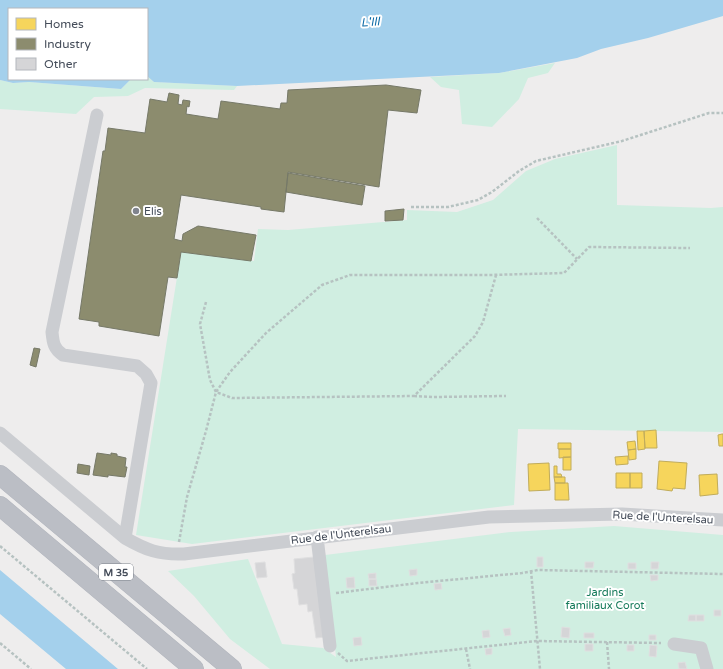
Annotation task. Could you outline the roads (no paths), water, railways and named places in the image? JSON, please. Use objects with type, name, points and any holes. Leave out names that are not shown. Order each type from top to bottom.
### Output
[{"type":"highway","name":"M 35","points":[[0,476],[232,669]]},
{"type":"highway","name":"M 35","points":[[0,506],[194,669]]},
{"type":"street","points":[[97,115],[52,332],[53,342],[57,350],[63,355],[137,366],[146,374],[151,383],[125,538]]},
{"type":"street","name":"Rue de l'Unterelsau","points":[[0,433],[125,538],[140,547],[151,551],[168,554],[489,516],[622,514],[723,520]]},
{"type":"street","points":[[317,537],[330,646]]},
{"type":"street","points":[[674,644],[701,648],[707,669]]},
{"type":"water","name":"L'Ill","points":[[0,0],[723,0],[723,16],[648,38],[601,49],[577,58],[499,73],[237,86],[154,82],[148,77],[148,8],[8,8],[8,80],[130,80],[121,89],[29,82],[13,83],[0,80]]},
{"type":"water","points":[[0,570],[118,669],[66,669],[0,614]]},
{"type":"place","name":"Elis","points":[[136,211]]},
{"type":"park label","name":"Jardins familiaux Corot","points":[[605,598]]}]
